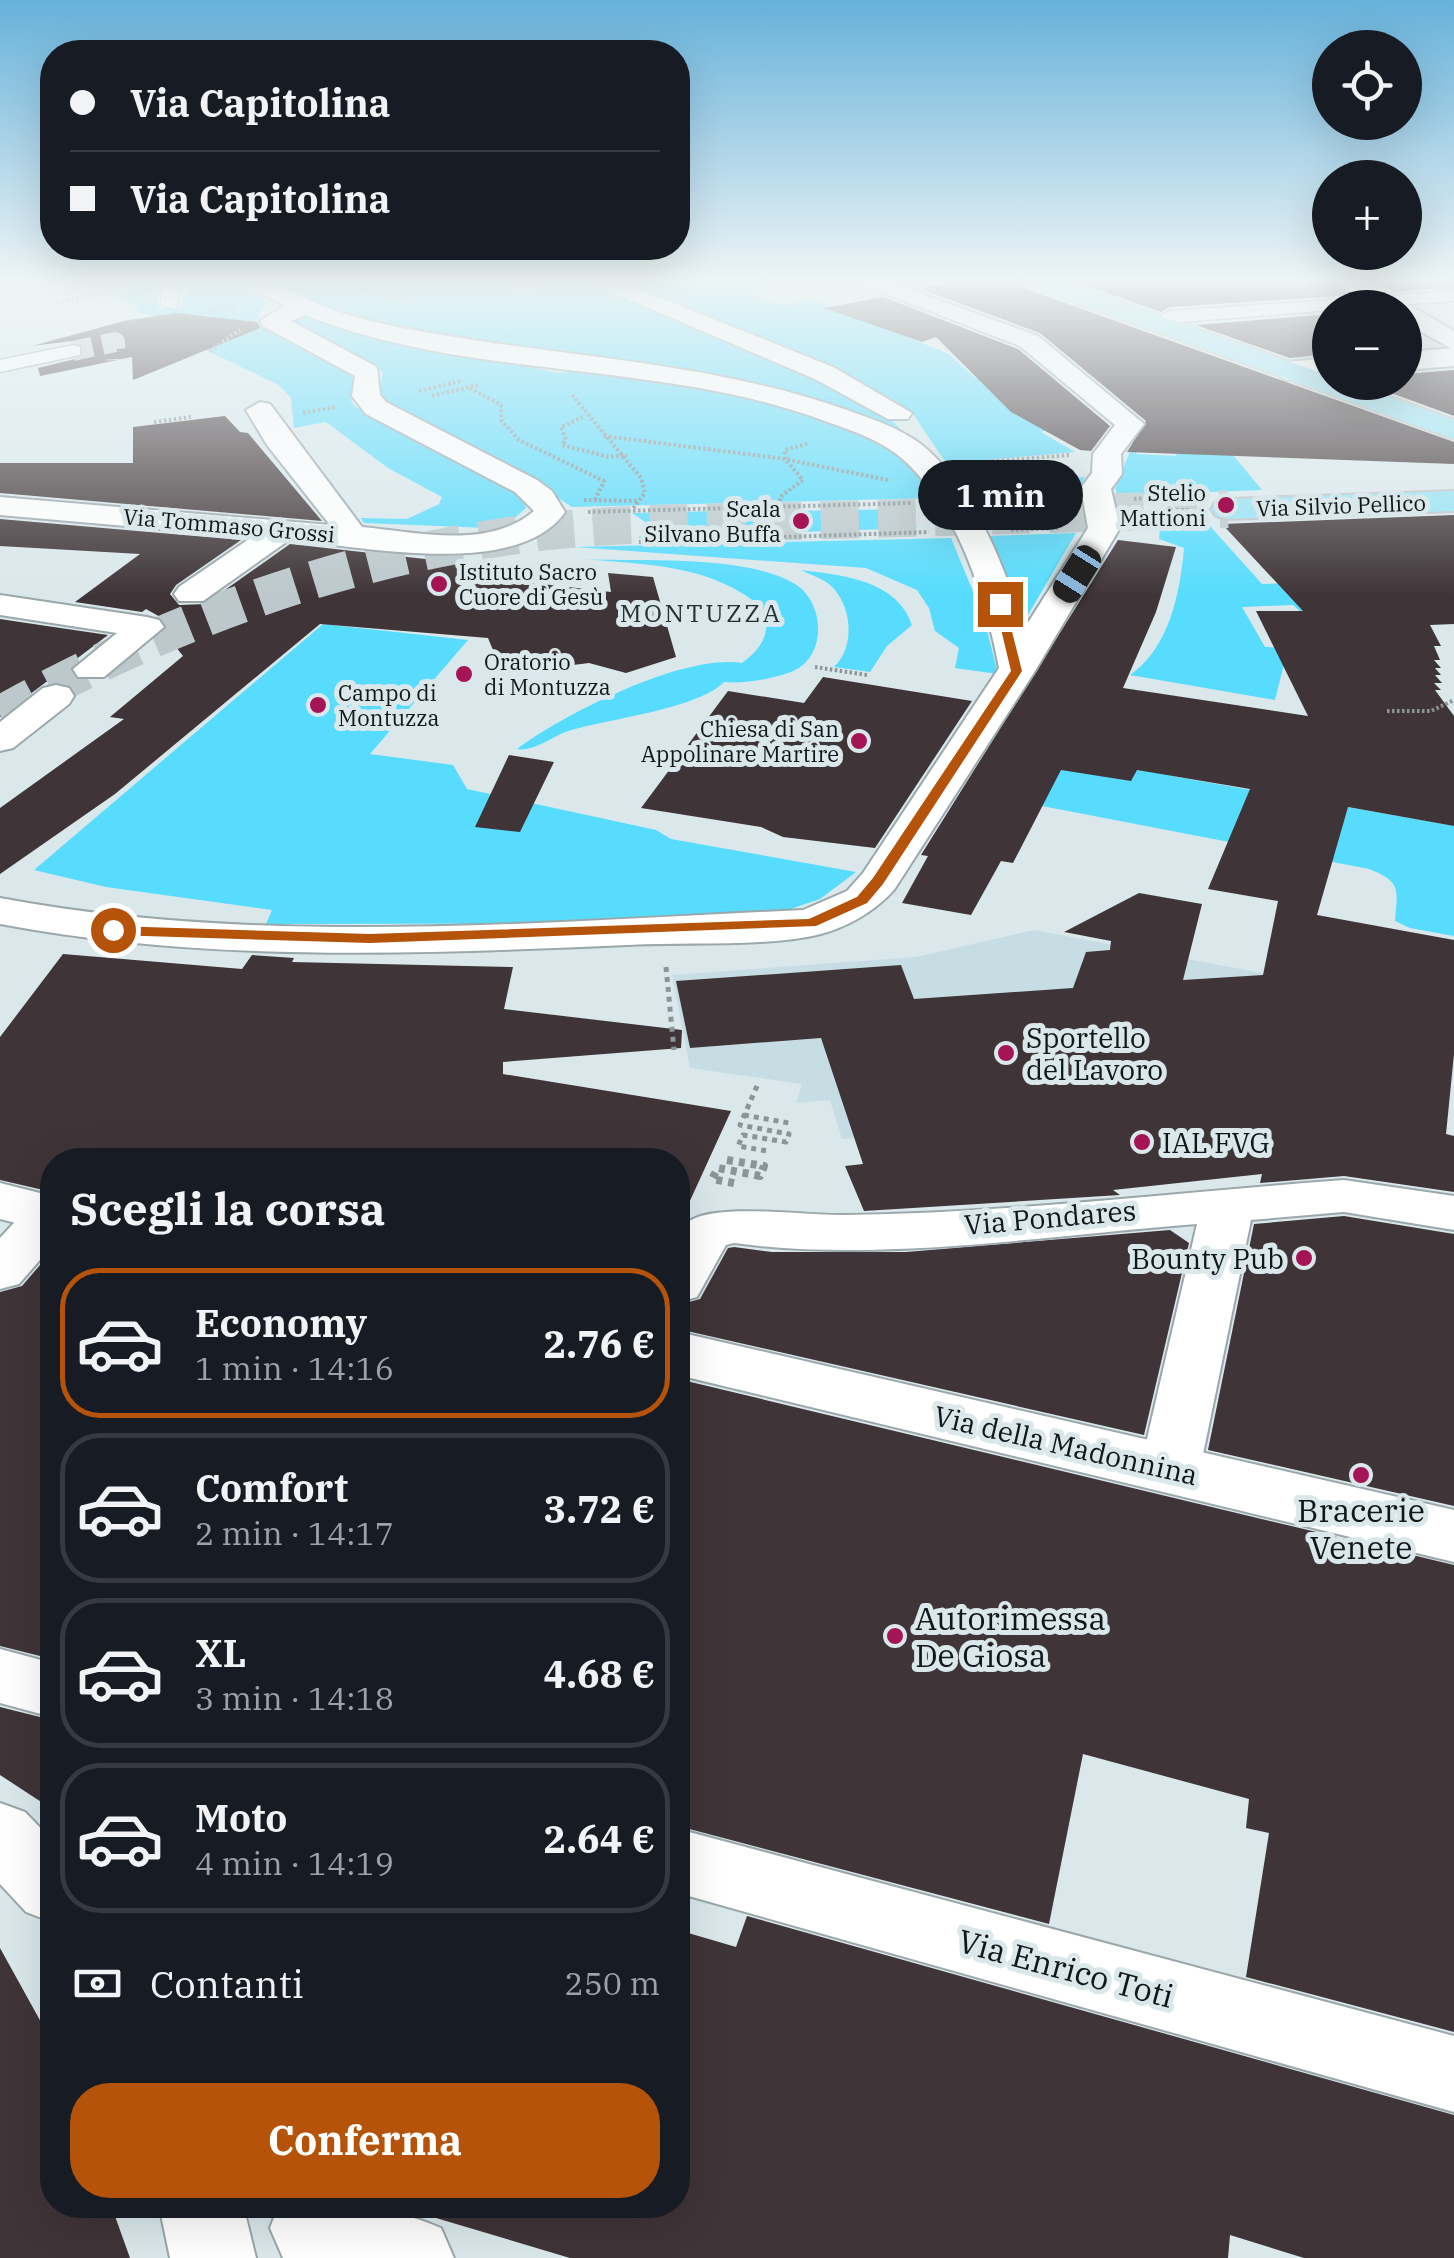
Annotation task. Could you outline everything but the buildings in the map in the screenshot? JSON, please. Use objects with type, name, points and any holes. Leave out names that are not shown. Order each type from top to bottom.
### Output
[{"type":"main road","points":[[1327,385],[1454,430]]},
{"type":"main road","name":"Via Silvio Pellico","points":[[1228,508],[1454,501]]},
{"type":"street","name":"Via Tommaso Grossi","points":[[0,506],[457,545],[502,539],[531,528],[550,512],[548,505],[514,480],[376,408],[366,396],[367,385]]},
{"type":"street","points":[[710,385],[771,395],[874,431],[914,453],[967,532],[1000,604],[1016,671]]},
{"type":"street","points":[[846,385],[879,399],[916,430],[921,442],[914,453]]},
{"type":"street","points":[[0,911],[85,928],[252,938],[507,937],[811,923],[862,900],[1098,542],[1104,528],[1096,488],[1107,474],[1107,454],[1130,424],[1083,385]]},
{"type":"street","points":[[273,413],[277,439],[345,521],[348,534]]},
{"type":"street","points":[[191,594],[286,528]]},
{"type":"street","points":[[0,605],[147,627],[91,669]]},
{"type":"street","points":[[0,740],[56,696]]},
{"type":"street","name":"Via Pondares","points":[[690,1263],[706,1234],[730,1225],[788,1232],[870,1232],[1228,1202],[1377,1198],[1454,1213]]},
{"type":"street","points":[[0,1201],[40,1211]]},
{"type":"street","points":[[1170,1470],[1228,1202]]},
{"type":"street","points":[[0,1271],[40,1227]]},
{"type":"street","name":"Via della Madonnina","points":[[690,1357],[1454,1536]]},
{"type":"street","points":[[0,1676],[40,1687]]},
{"type":"street","points":[[0,1834],[40,1876]]},
{"type":"street","name":"Via Enrico Toti","points":[[690,1864],[1454,2074]]},
{"type":"street","points":[[205,2218],[214,2258]]},
{"type":"street","points":[[312,2228],[410,2258]]},
{"type":"path","points":[[469,387],[501,405],[502,420],[519,440],[604,481],[594,502]]},
{"type":"path","points":[[572,395],[583,417],[642,472],[645,493],[632,510]]},
{"type":"path","points":[[273,413],[340,406]]},
{"type":"path","points":[[583,417],[566,421],[562,428],[566,440],[562,445],[576,446],[602,459],[628,455]]},
{"type":"path","points":[[154,422],[191,418]]},
{"type":"path","points":[[603,436],[785,458],[893,479],[885,470]]},
{"type":"path","points":[[780,506],[780,497],[803,480],[785,458],[785,450],[818,442]]},
{"type":"path","points":[[959,464],[1080,454]]},
{"type":"path","points":[[984,501],[1063,499]]},
{"type":"path","points":[[582,512],[926,503]]},
{"type":"path","points":[[726,508],[730,538]]},
{"type":"path","points":[[1133,516],[1161,525],[1182,524],[1174,510]]},
{"type":"path","points":[[997,530],[1072,528]]},
{"type":"path","points":[[638,542],[939,532]]},
{"type":"path","points":[[815,667],[866,675]]},
{"type":"path","points":[[1387,711],[1419,713],[1454,700]]},
{"type":"path","points":[[757,1086],[740,1125],[789,1134],[786,1142],[743,1134],[738,1146],[767,1151]]},
{"type":"path","points":[[744,1116],[789,1123]]},
{"type":"path","points":[[744,1163],[750,1148]]},
{"type":"path","points":[[727,1160],[764,1166],[760,1176],[718,1168],[712,1180],[755,1187]]},
{"type":"shaded area","points":[[279,385],[357,385],[351,401],[356,407],[501,483],[523,497],[526,508],[508,524],[488,528],[364,523],[361,518],[407,519],[439,504],[442,497],[388,468],[326,422],[294,428],[291,398]]},
{"type":"shaded area","points":[[381,385],[680,385],[704,389],[787,406],[864,433],[903,455],[936,498],[572,507],[522,474],[394,409],[379,395]]},
{"type":"shaded area","points":[[763,385],[841,385],[885,413],[906,435],[816,400]]},
{"type":"shaded area","points":[[864,385],[1010,385],[1055,428],[1041,432],[1075,452],[962,462],[987,482],[1085,477],[1079,494],[969,497],[913,414]]},
{"type":"shaded area","points":[[1133,444],[1137,454],[1176,456],[1174,448],[1228,449],[1262,490],[1135,495],[1121,507],[1115,488]]},
{"type":"shaded area","points":[[1076,504],[1081,522],[980,526],[970,507]]},
{"type":"shaded area","points":[[908,509],[917,528],[739,534],[734,512]]},
{"type":"shaded area","points":[[718,511],[722,535],[638,538],[651,526],[632,513]]},
{"type":"shaded area","points":[[1210,526],[1262,584],[1316,582],[1340,610],[1301,612],[1293,605],[1242,607],[1265,647],[1288,648],[1275,700],[1130,675],[1143,664],[1163,635],[1179,583],[1184,548],[1159,539],[1160,528]]},
{"type":"shaded area","points":[[1076,533],[1025,620],[989,536]]},
{"type":"shaded area","points":[[951,538],[984,618],[998,674],[955,668],[959,648],[935,631],[929,608],[917,590],[866,568],[575,547]]},
{"type":"shaded area","points":[[583,559],[722,564],[774,574],[795,584],[812,603],[817,616],[816,643],[803,665],[791,672],[758,680],[724,682],[673,706],[568,731],[536,746],[517,749],[564,719],[625,689],[688,668],[742,663],[759,647],[765,634],[766,611],[725,584],[680,570]]},
{"type":"shaded area","points":[[801,570],[850,578],[881,589],[905,610],[912,625],[887,646],[870,672],[834,667],[846,648],[847,614],[830,585]]},
{"type":"shaded area","points":[[323,624],[468,640],[370,754],[453,765],[467,789],[656,830],[671,839],[856,872],[820,899],[770,916],[667,923],[266,924],[272,910],[106,887],[34,870]]},
{"type":"shaded area","points":[[1034,708],[1172,776],[1449,825],[1454,807],[1454,936],[1410,928],[1395,921],[1393,883],[1369,869],[1042,806]]},
{"type":"shaded area","points":[[1034,930],[1414,1002],[1454,1022],[1447,1127],[1340,1106],[842,1139],[830,1100],[796,1103],[802,1084],[690,1068],[672,975],[916,957]]},
{"type":"tunnel","points":[[0,715],[120,654],[243,603],[371,564],[503,537],[650,524],[1228,509]]},
{"type":"place","name":"Stelio Mattioni","points":[[1226,505]]},
{"type":"place","name":"Scala Silvano Buffa","points":[[801,521]]},
{"type":"place","name":"Istituto Sacro Cuore di Gesù","points":[[439,584]]},
{"type":"place","name":"Oratorio di Montuzza","points":[[464,674]]},
{"type":"place","name":"Campo di Montuzza","points":[[318,705]]},
{"type":"place","name":"Chiesa di San Appolinare Martire","points":[[859,741]]},
{"type":"place","name":"Sportello del Lavoro","points":[[1006,1053]]},
{"type":"place","name":"IAL FVG","points":[[1142,1142]]},
{"type":"place","name":"Bounty Pub","points":[[1304,1258]]},
{"type":"place","name":"Bracerie Venete","points":[[1361,1475]]},
{"type":"place","name":"Autorimessa De Giosa","points":[[895,1636]]},
{"type":"district","name":"MONTUZZA","points":[[701,612]]},
{"type":"route","points":[[113,930],[252,938],[370,939],[811,923],[862,900],[878,881],[1016,671],[1000,604]]}]
